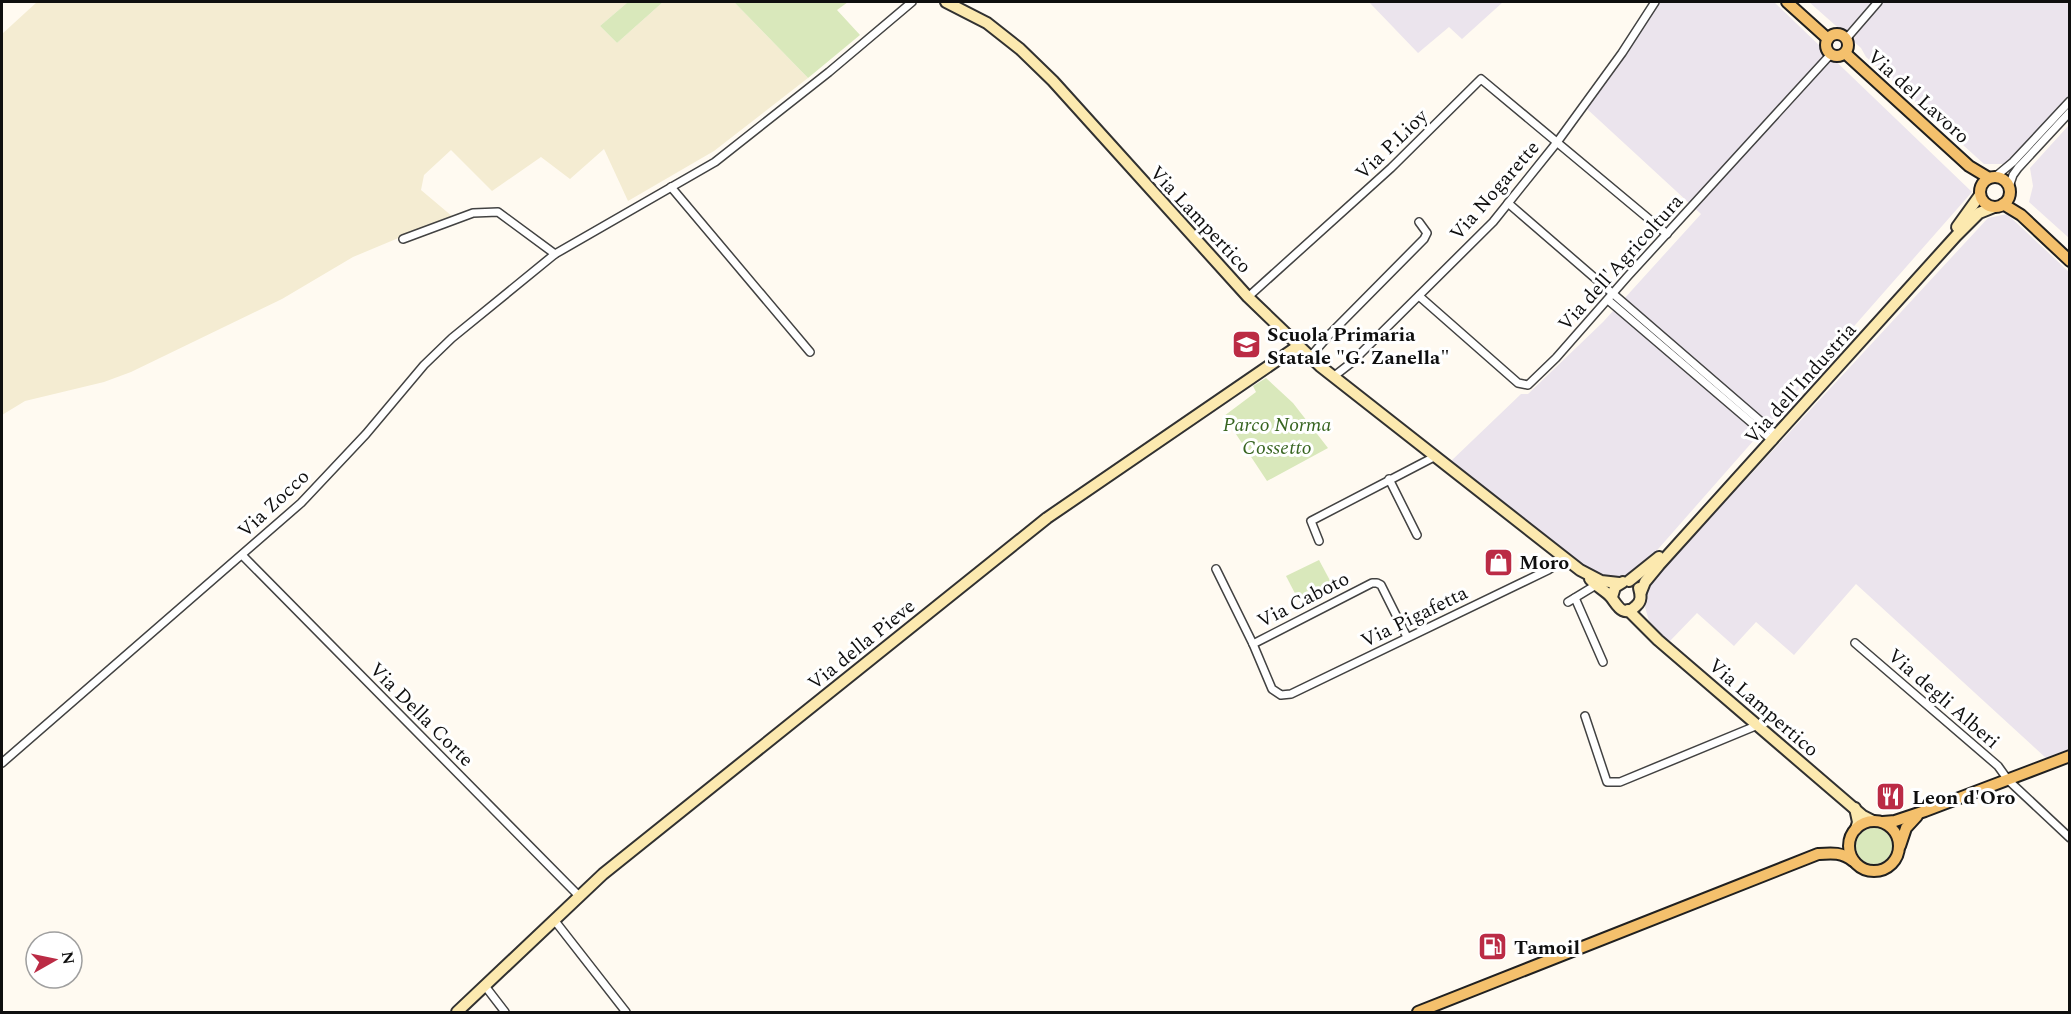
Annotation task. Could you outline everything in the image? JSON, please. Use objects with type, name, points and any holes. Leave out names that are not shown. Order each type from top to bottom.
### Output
[{"type":"main road","points":[[1787,2],[1828,39],[1826,45],[1831,54]]},
{"type":"main road","name":"Via del Lavoro","points":[[1828,39],[1837,34],[1846,39],[1848,48],[1845,53],[1837,56],[1831,54]]},
{"type":"main road","name":"Via del Lavoro","points":[[1845,53],[1969,166],[1992,177]]},
{"type":"main road","name":"Via del Lavoro","points":[[1969,166],[1980,191]]},
{"type":"main road","points":[[1992,177],[2004,180],[2004,199],[2070,261]]},
{"type":"main road","name":"Via dell'Industria","points":[[1980,191],[1992,177]]},
{"type":"main road","points":[[1980,191],[1985,203],[2004,199]]},
{"type":"main road","points":[[1418,1012],[1818,854],[1846,840],[1861,825],[1895,821],[2070,756]]},
{"type":"main road","points":[[1818,854],[1845,855],[1865,870],[1879,871],[1892,864],[1899,852],[1906,828],[1911,821],[1925,811]]},
{"type":"main road","points":[[1878,822],[1894,831],[1898,838],[1899,852]]},
{"type":"main road","points":[[1853,832],[1849,848],[1853,861]]},
{"type":"street","name":"Via Zocco","points":[[2,763],[301,503],[366,434],[424,365],[452,338],[555,254],[715,162],[829,72],[912,2]]},
{"type":"street","name":"Via Lampertico","points":[[946,2],[987,23],[1020,49],[1053,81],[1248,297],[1310,357],[1587,576],[1612,597],[1616,606],[1628,610],[1650,633],[1863,816],[1878,822]]},
{"type":"street","name":"Via Nogarette","points":[[1333,377],[1351,363],[1487,228],[1558,141],[1622,53],[1655,2]]},
{"type":"street","points":[[1846,39],[1878,2]]},
{"type":"street","name":"Via dell'Agricoltura","points":[[1419,296],[1518,383],[1528,386],[1831,54]]},
{"type":"street","name":"Via P.Lioy","points":[[1248,297],[1391,168],[1481,79],[1558,141]]},
{"type":"street","name":"Via dell'Industria","points":[[1992,177],[2013,162],[2070,100]]},
{"type":"street","name":"Via dell'Industria","points":[[1624,582],[1655,561],[1773,437],[1956,236],[1979,213],[2004,199],[2018,168],[2070,112]]},
{"type":"street","points":[[1558,141],[1667,234]]},
{"type":"street","points":[[671,187],[810,352]]},
{"type":"street","name":"Via dell'Industria","points":[[1640,598],[1645,582],[1659,565],[1961,223],[1980,191]]},
{"type":"street","points":[[1508,203],[1610,297],[1773,437]]},
{"type":"street","points":[[403,239],[473,213],[498,212],[555,254]]},
{"type":"street","points":[[1310,357],[1424,239],[1427,233],[1419,222]]},
{"type":"street","name":"Via della Pieve","points":[[457,1012],[603,873],[1047,518],[1298,346]]},
{"type":"street","points":[[1319,541],[1311,521],[1434,457]]},
{"type":"street","points":[[1389,480],[1417,535]]},
{"type":"street","name":"Via Della Corte","points":[[242,555],[579,896]]},
{"type":"street","name":"Via Pigafetta","points":[[1253,644],[1272,689],[1281,695],[1291,694],[1548,570],[1565,558]]},
{"type":"street","points":[[1216,568],[1253,644]]},
{"type":"street","name":"Via Lampertico","points":[[1587,576],[1601,581],[1636,585],[1640,598],[1639,612],[1650,633]]},
{"type":"street","points":[[1612,597],[1612,591],[1624,582]]},
{"type":"street","name":"Via Caboto","points":[[1253,644],[1362,588],[1377,583],[1381,585],[1407,637]]},
{"type":"street","points":[[1568,602],[1596,585]]},
{"type":"street","points":[[1575,598],[1603,662]]},
{"type":"street","points":[[1628,610],[1636,607],[1640,598]]},
{"type":"street","name":"Via degli Alberi","points":[[1855,643],[1998,766],[2008,780],[2066,831],[2070,838]]},
{"type":"street","points":[[1585,716],[1607,782],[1611,783],[1620,782],[1661,766],[1758,725]]},
{"type":"street","points":[[1853,832],[1858,822],[1855,808]]},
{"type":"street","points":[[555,921],[626,1012]]},
{"type":"street","points":[[485,986],[505,1012]]},
{"type":"shaded area","points":[[37,2],[628,2],[600,26],[617,43],[663,2],[734,2],[808,78],[714,151],[628,201],[604,149],[570,179],[541,157],[492,191],[451,150],[424,175],[421,190],[453,217],[448,220],[353,257],[282,299],[131,372],[104,382],[25,401],[2,415],[2,34]]},
{"type":"shaded area","points":[[1369,2],[1503,2],[1462,39],[1449,27],[1418,53]]},
{"type":"shaded area","points":[[1658,2],[1774,2],[1972,192],[1652,556],[1631,575],[1606,579],[1588,571],[1450,462],[1521,394],[1528,394],[1603,322],[1701,214],[1587,109]]},
{"type":"shaded area","points":[[1809,2],[2069,2],[2069,95],[2014,156],[2004,164],[1984,164]]},
{"type":"shaded area","points":[[2069,125],[2069,238],[2029,202],[2033,186],[2030,168]]},
{"type":"shaded area","points":[[2007,214],[2069,272],[2069,749],[2046,758],[1856,584],[1794,655],[1756,622],[1734,646],[1697,613],[1669,642],[1649,621],[1645,607],[1649,587],[1664,568],[1988,218]]},
{"type":"green space","points":[[628,2],[663,2],[617,43],[600,26]]},
{"type":"green space","points":[[734,2],[848,2],[837,10],[860,35],[808,78]]},
{"type":"green space","name":"Parco Norma Cossetto","points":[[1266,378],[1293,403],[1328,448],[1267,481],[1224,416],[1256,392],[1253,386]]},
{"type":"green space","points":[[1319,560],[1334,588],[1301,605],[1286,576]]},
{"type":"green space","points":[[1874,828],[1887,833],[1892,846],[1887,859],[1874,864],[1861,859],[1856,846],[1861,833]]},
{"type":"place","name":"Scuola Primaria Statale \"G. Zanella\"","points":[[1246,345]]},
{"type":"place","name":"Moro","points":[[1498,562]]},
{"type":"place","name":"Leon d'Oro","points":[[1891,797]]},
{"type":"place","name":"Tamoil","points":[[1493,947]]}]
